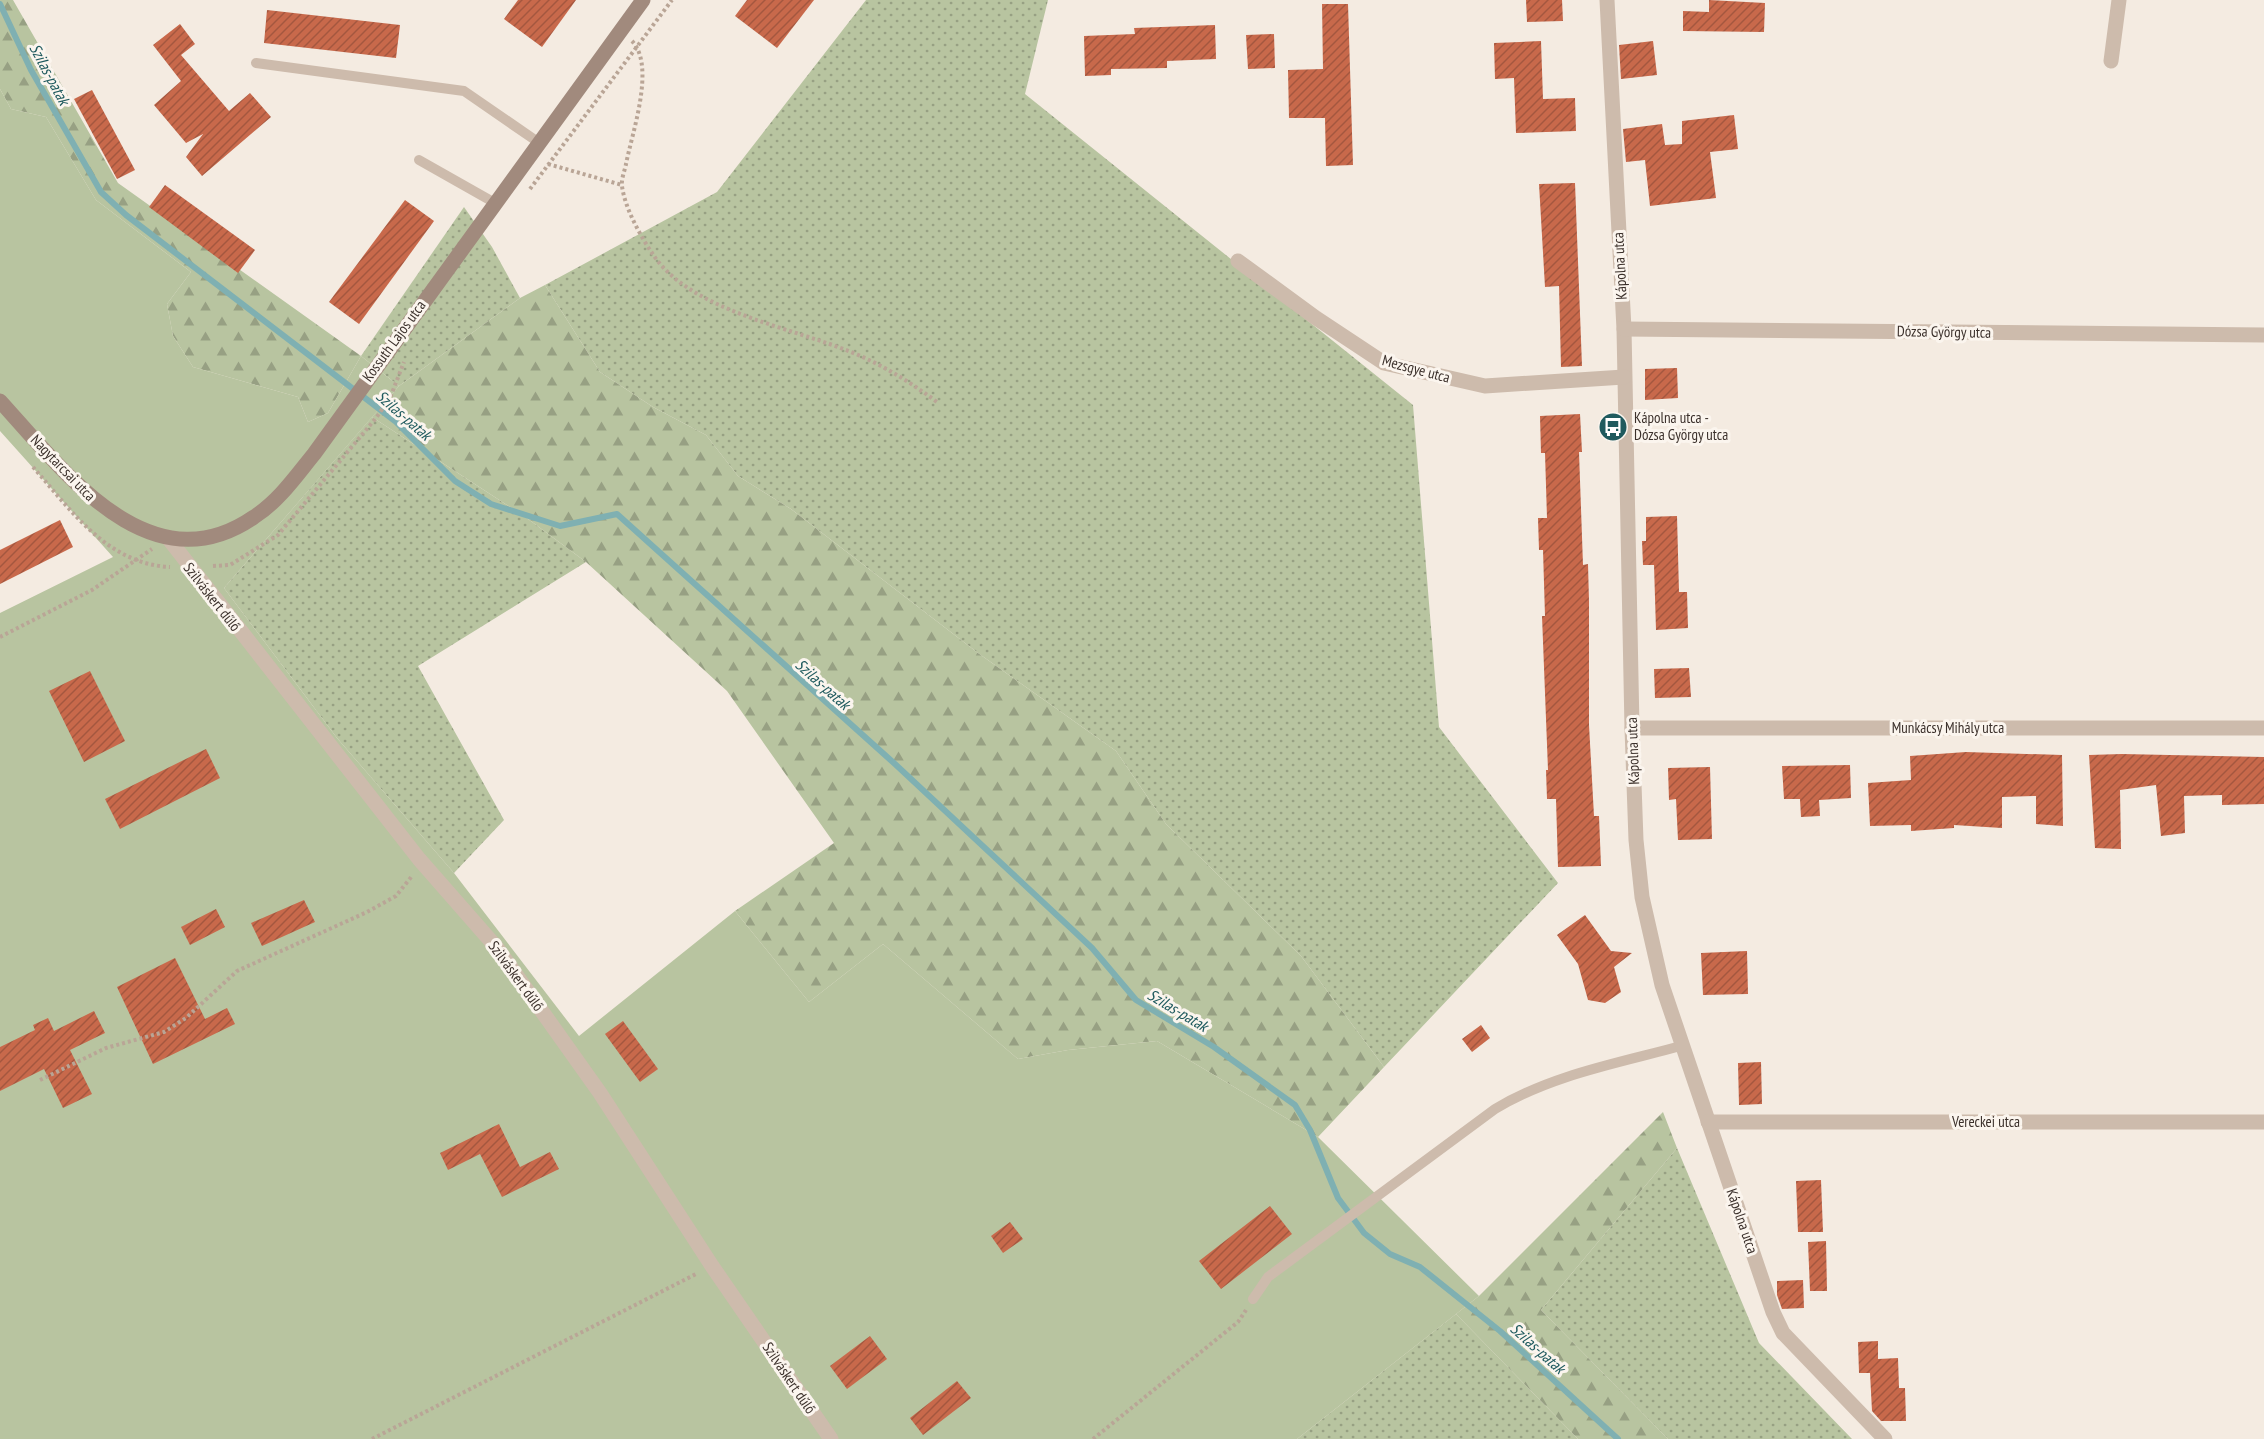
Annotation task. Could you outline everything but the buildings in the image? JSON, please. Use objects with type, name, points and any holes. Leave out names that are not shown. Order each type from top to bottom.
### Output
[{"type":"main road","name":"Kossuth Lajos utca","points":[[168,538],[205,539],[229,531],[254,518],[276,500],[314,454],[643,0]]},
{"type":"main road","name":"Nagytarcsai utca","points":[[0,401],[97,503],[135,528],[168,538]]},
{"type":"street","name":"Kápolna utca","points":[[1607,0],[1624,329],[1636,840],[1642,897],[1651,945],[1681,1046],[1773,1312],[1783,1333],[1885,1439]]},
{"type":"street","points":[[2111,61],[2119,0]]},
{"type":"street","name":"Mezsgye utca","points":[[1238,261],[1316,318],[1384,363],[1485,386],[1624,377]]},
{"type":"street","name":"Dózsa György utca","points":[[1624,329],[2264,335]]},
{"type":"street","name":"Szilváskert dűlő","points":[[168,538],[419,859],[497,948],[600,1093],[712,1266],[831,1439]]},
{"type":"street","name":"Munkácsy Mihály utca","points":[[1632,728],[2264,728]]},
{"type":"street","name":"Vereckei utca","points":[[1708,1122],[2264,1122]]},
{"type":"lane","points":[[256,63],[464,91],[535,147]]},
{"type":"lane","points":[[419,160],[495,203]]},
{"type":"lane","points":[[1253,1299],[1268,1278],[1495,1109],[1518,1095],[1561,1079],[1681,1046]]},
{"type":"path","points":[[527,193],[672,0]]},
{"type":"path","points":[[619,32],[638,47],[643,78],[622,185],[633,218],[654,256],[678,283],[703,299],[852,352],[902,376],[937,402]]},
{"type":"path","points":[[535,147],[549,165],[622,185]]},
{"type":"path","points":[[376,418],[390,398],[407,356]]},
{"type":"path","points":[[31,466],[78,518]]},
{"type":"path","points":[[0,637],[92,590],[168,538]]},
{"type":"path","points":[[40,1080],[106,1048],[164,1032],[186,1018],[237,970],[367,912],[396,896],[410,880],[419,859]]},
{"type":"path","points":[[372,1439],[712,1266]]},
{"type":"path","points":[[1093,1439],[1238,1323],[1253,1299]]},
{"type":"green space","points":[[0,0],[13,0],[118,183],[361,356],[328,413],[308,422],[298,397],[193,367],[173,336],[167,304],[191,272],[96,200],[46,117],[11,109],[0,89]]},
{"type":"green space","points":[[866,0],[1048,0],[1025,94],[1413,405],[1439,727],[1558,883],[1384,1067],[1301,956],[1166,824],[1116,751],[978,653],[791,509],[738,476],[706,435],[653,407],[600,372],[545,285],[717,192]]},
{"type":"green space","points":[[0,89],[11,109],[46,117],[96,200],[191,272],[167,304],[173,336],[193,367],[298,397],[308,422],[328,413],[361,356],[399,386],[224,588],[337,738],[454,873],[579,1036],[735,911],[809,1002],[883,944],[1018,1059],[1068,1050],[1157,1041],[1318,1137],[1479,1296],[1297,1439],[0,1439],[0,613],[113,557],[0,431]]},
{"type":"green space","points":[[464,207],[492,247],[520,298],[399,386],[361,356]]},
{"type":"green space","points":[[545,285],[600,372],[653,407],[706,435],[738,476],[791,509],[978,653],[1116,751],[1166,824],[1301,956],[1384,1067],[1318,1137],[1157,1041],[1068,1050],[1018,1059],[883,944],[809,1002],[735,911],[834,843],[727,691],[586,562],[524,516],[372,417],[399,386],[520,298]]},
{"type":"green space","points":[[372,417],[524,516],[586,562],[418,666],[504,820],[454,873],[337,738],[224,588]]},
{"type":"green space","points":[[1663,1112],[1677,1148],[1541,1310],[1668,1439],[1578,1439],[1456,1314],[1479,1296]]},
{"type":"green space","points":[[1677,1148],[1759,1343],[1852,1439],[1668,1439],[1541,1310]]},
{"type":"green space","points":[[1456,1314],[1578,1439],[1297,1439]]},
{"type":"waterway","name":"Szilas-patak","points":[[0,4],[31,70],[101,192],[126,215],[395,421],[455,481],[491,504],[560,526],[617,514],[895,764],[1092,948],[1136,1000],[1214,1047],[1295,1105],[1310,1130],[1338,1198],[1364,1233],[1390,1254],[1420,1267],[1500,1331],[1618,1439]]},
{"type":"place","name":"Kápolna utca - Dózsa György utca","points":[[1613,427]]}]
